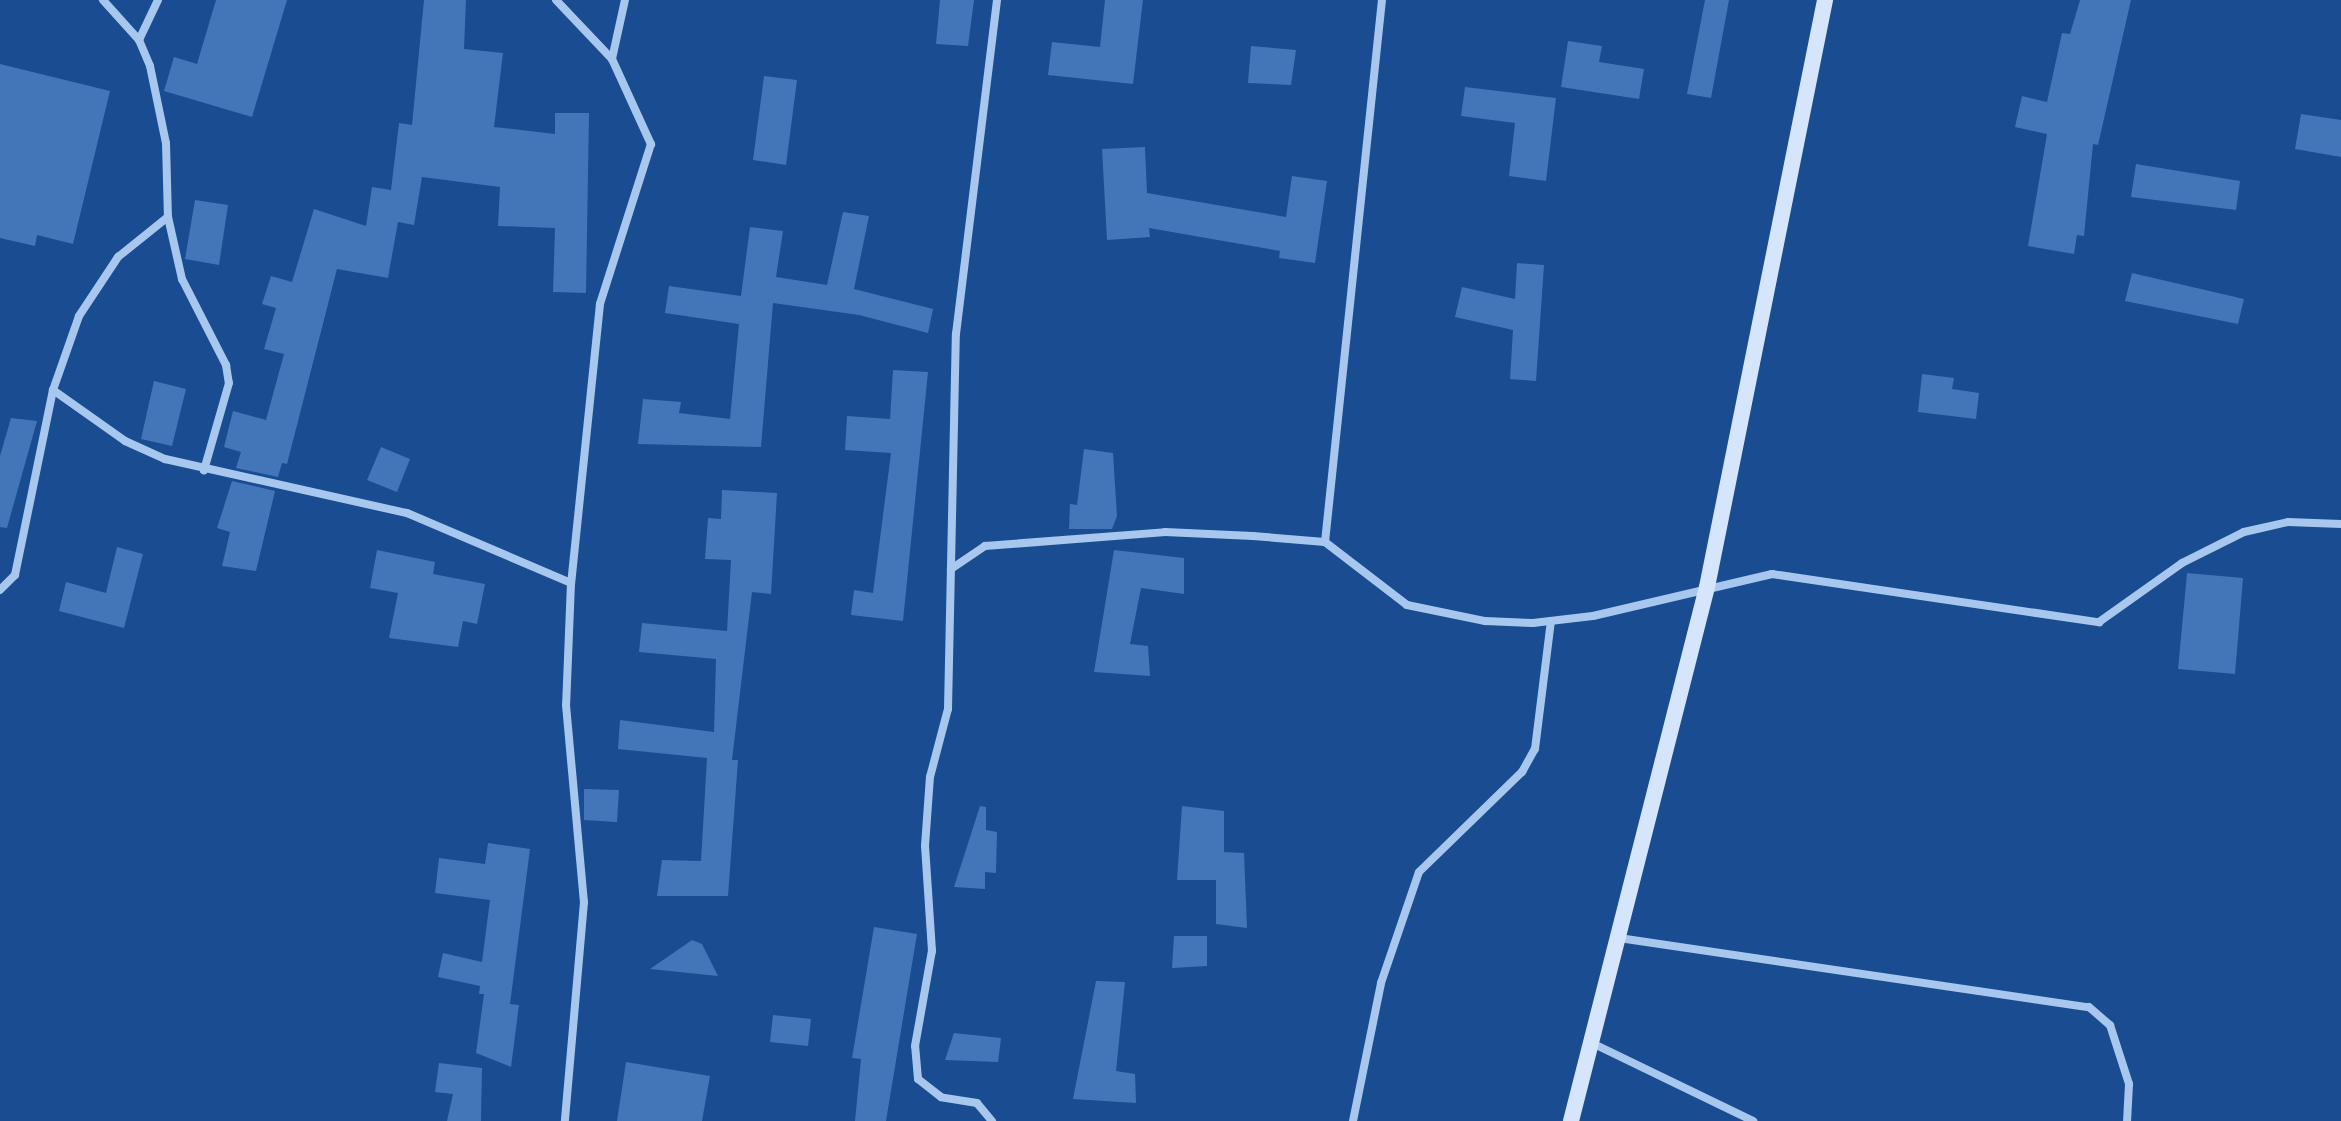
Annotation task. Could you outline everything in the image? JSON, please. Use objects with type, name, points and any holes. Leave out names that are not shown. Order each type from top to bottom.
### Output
[{"type":"street","points":[[103,0],[139,40],[159,96],[168,217],[182,279],[220,350],[229,383],[204,470]]},
{"type":"street","points":[[139,40],[158,0]]},
{"type":"street","points":[[556,0],[612,59],[651,144],[600,304],[571,583],[566,705],[584,902],[565,1121]]},
{"type":"street","points":[[612,59],[625,0]]},
{"type":"street","points":[[992,1121],[977,1103],[941,1097],[918,1079],[915,1046],[932,951],[925,846],[930,777],[948,709],[956,334],[997,0]]},
{"type":"street","points":[[1325,542],[1382,0]]},
{"type":"street","points":[[1571,1121],[1594,1044],[1707,587],[1825,0]]},
{"type":"street","points":[[0,590],[15,575],[53,390],[79,316],[98,281],[168,217]]},
{"type":"street","points":[[53,390],[125,441],[204,470],[407,513],[571,583]]},
{"type":"street","points":[[951,569],[985,546],[1165,532],[1325,542],[1407,605],[1485,621],[1551,621],[1652,604],[1707,587],[1772,574],[2099,622],[2182,563],[2244,532],[2288,522],[2341,524]]},
{"type":"street","points":[[1353,1121],[1381,983],[1419,872],[1522,772],[1535,749],[1551,621]]},
{"type":"street","points":[[1619,938],[2089,1007],[2110,1025],[2129,1084],[2127,1121]]},
{"type":"street","points":[[1594,1044],[1753,1121]]},
{"type":"building","points":[[216,0],[287,0],[252,117],[164,91],[174,57],[197,64]]},
{"type":"building","points":[[424,0],[466,0],[464,49],[503,53],[494,127],[555,134],[555,113],[589,113],[586,293],[553,292],[555,228],[498,226],[500,187],[422,177],[414,225],[398,222],[388,278],[337,269],[287,464],[282,463],[278,477],[236,468],[241,452],[224,447],[233,411],[266,420],[284,354],[264,349],[276,308],[262,304],[271,276],[292,282],[314,209],[366,226],[372,187],[391,190],[399,123],[412,125]]},
{"type":"building","points":[[940,0],[974,0],[968,46],[936,44]]},
{"type":"building","points":[[1105,0],[1143,0],[1133,84],[1048,75],[1052,42],[1100,47]]},
{"type":"building","points":[[1705,0],[1729,0],[1711,98],[1687,94]]},
{"type":"building","points":[[2080,0],[2131,0],[2098,145],[2093,144],[2084,236],[2077,235],[2074,254],[2028,246],[2047,134],[2015,127],[2022,96],[2047,102],[2062,33],[2070,34]]},
{"type":"building","points":[[1568,41],[1602,46],[1599,62],[1644,69],[1639,99],[1561,87]]},
{"type":"building","points":[[1251,46],[1296,50],[1291,85],[1248,83]]},
{"type":"building","points":[[0,64],[110,91],[73,244],[37,235],[35,246],[0,238]]},
{"type":"building","points":[[764,76],[797,80],[786,165],[753,160]]},
{"type":"building","points":[[1465,87],[1556,98],[1546,181],[1509,176],[1515,123],[1461,116]]},
{"type":"building","points":[[2301,114],[2341,120],[2341,157],[2295,149]]},
{"type":"building","points":[[1145,147],[1147,193],[1286,217],[1292,176],[1327,181],[1315,263],[1279,258],[1280,251],[1149,228],[1150,237],[1107,240],[1102,149]]},
{"type":"building","points":[[2136,164],[2240,181],[2236,210],[2131,197]]},
{"type":"building","points":[[195,200],[228,205],[219,265],[185,259]]},
{"type":"building","points":[[843,212],[869,216],[854,289],[933,309],[928,333],[859,315],[773,303],[761,447],[638,444],[643,399],[681,402],[679,413],[730,419],[739,324],[665,313],[669,286],[741,296],[750,227],[783,231],[776,277],[827,285]]},
{"type":"building","points":[[1517,263],[1544,265],[1536,381],[1510,379],[1513,330],[1455,317],[1462,287],[1515,299]]},
{"type":"building","points":[[2132,273],[2244,299],[2238,324],[2125,301]]},
{"type":"building","points":[[893,370],[928,372],[903,621],[851,615],[854,590],[873,593],[891,453],[845,450],[847,416],[890,419]]},
{"type":"building","points":[[1922,374],[1954,378],[1952,389],[1979,393],[1976,419],[1918,412]]},
{"type":"building","points":[[154,381],[186,389],[172,446],[141,439]]},
{"type":"building","points":[[11,418],[37,421],[7,528],[0,527],[0,456]]},
{"type":"building","points":[[381,447],[410,459],[397,492],[367,480]]},
{"type":"building","points":[[1084,449],[1113,453],[1117,516],[1112,529],[1069,529],[1070,504],[1077,505]]},
{"type":"building","points":[[232,481],[275,491],[256,571],[222,566],[230,532],[217,528]]},
{"type":"building","points":[[722,490],[777,493],[771,594],[752,592],[732,760],[738,760],[728,896],[657,896],[662,860],[701,861],[707,758],[618,749],[620,720],[714,732],[716,659],[639,652],[642,623],[727,631],[731,560],[705,559],[708,518],[721,519]]},
{"type":"building","points":[[117,547],[143,554],[124,628],[59,611],[66,582],[106,593]]},
{"type":"building","points":[[377,550],[435,562],[433,574],[485,584],[477,624],[463,621],[458,647],[389,638],[398,593],[370,588]]},
{"type":"building","points":[[1114,550],[1184,558],[1184,594],[1141,588],[1130,644],[1148,646],[1150,676],[1094,672]]},
{"type":"building","points":[[2187,573],[2243,578],[2235,674],[2178,669]]},
{"type":"building","points":[[584,789],[619,790],[617,822],[584,820]]},
{"type":"building","points":[[980,806],[986,807],[986,830],[997,832],[996,873],[985,872],[985,889],[954,887]]},
{"type":"building","points":[[1182,806],[1224,811],[1224,852],[1244,853],[1247,928],[1216,924],[1216,880],[1177,880]]},
{"type":"building","points":[[488,843],[530,849],[510,1004],[519,1005],[511,1067],[476,1053],[484,994],[479,994],[480,986],[438,977],[443,953],[482,962],[490,900],[435,893],[439,858],[485,864]]},
{"type":"building","points":[[874,927],[917,934],[886,1121],[855,1121],[861,1059],[852,1058]]},
{"type":"building","points":[[1174,936],[1207,936],[1207,966],[1172,968]]},
{"type":"building","points":[[692,940],[702,944],[718,976],[650,969]]},
{"type":"building","points":[[1096,981],[1125,982],[1116,1071],[1135,1074],[1136,1103],[1073,1099]]},
{"type":"building","points":[[773,1015],[811,1019],[808,1046],[770,1042]]},
{"type":"building","points":[[954,1033],[1001,1038],[998,1062],[945,1060]]},
{"type":"building","points":[[626,1062],[710,1076],[702,1121],[617,1121]]},
{"type":"building","points":[[439,1063],[482,1068],[481,1121],[447,1121],[453,1094],[435,1092]]}]
